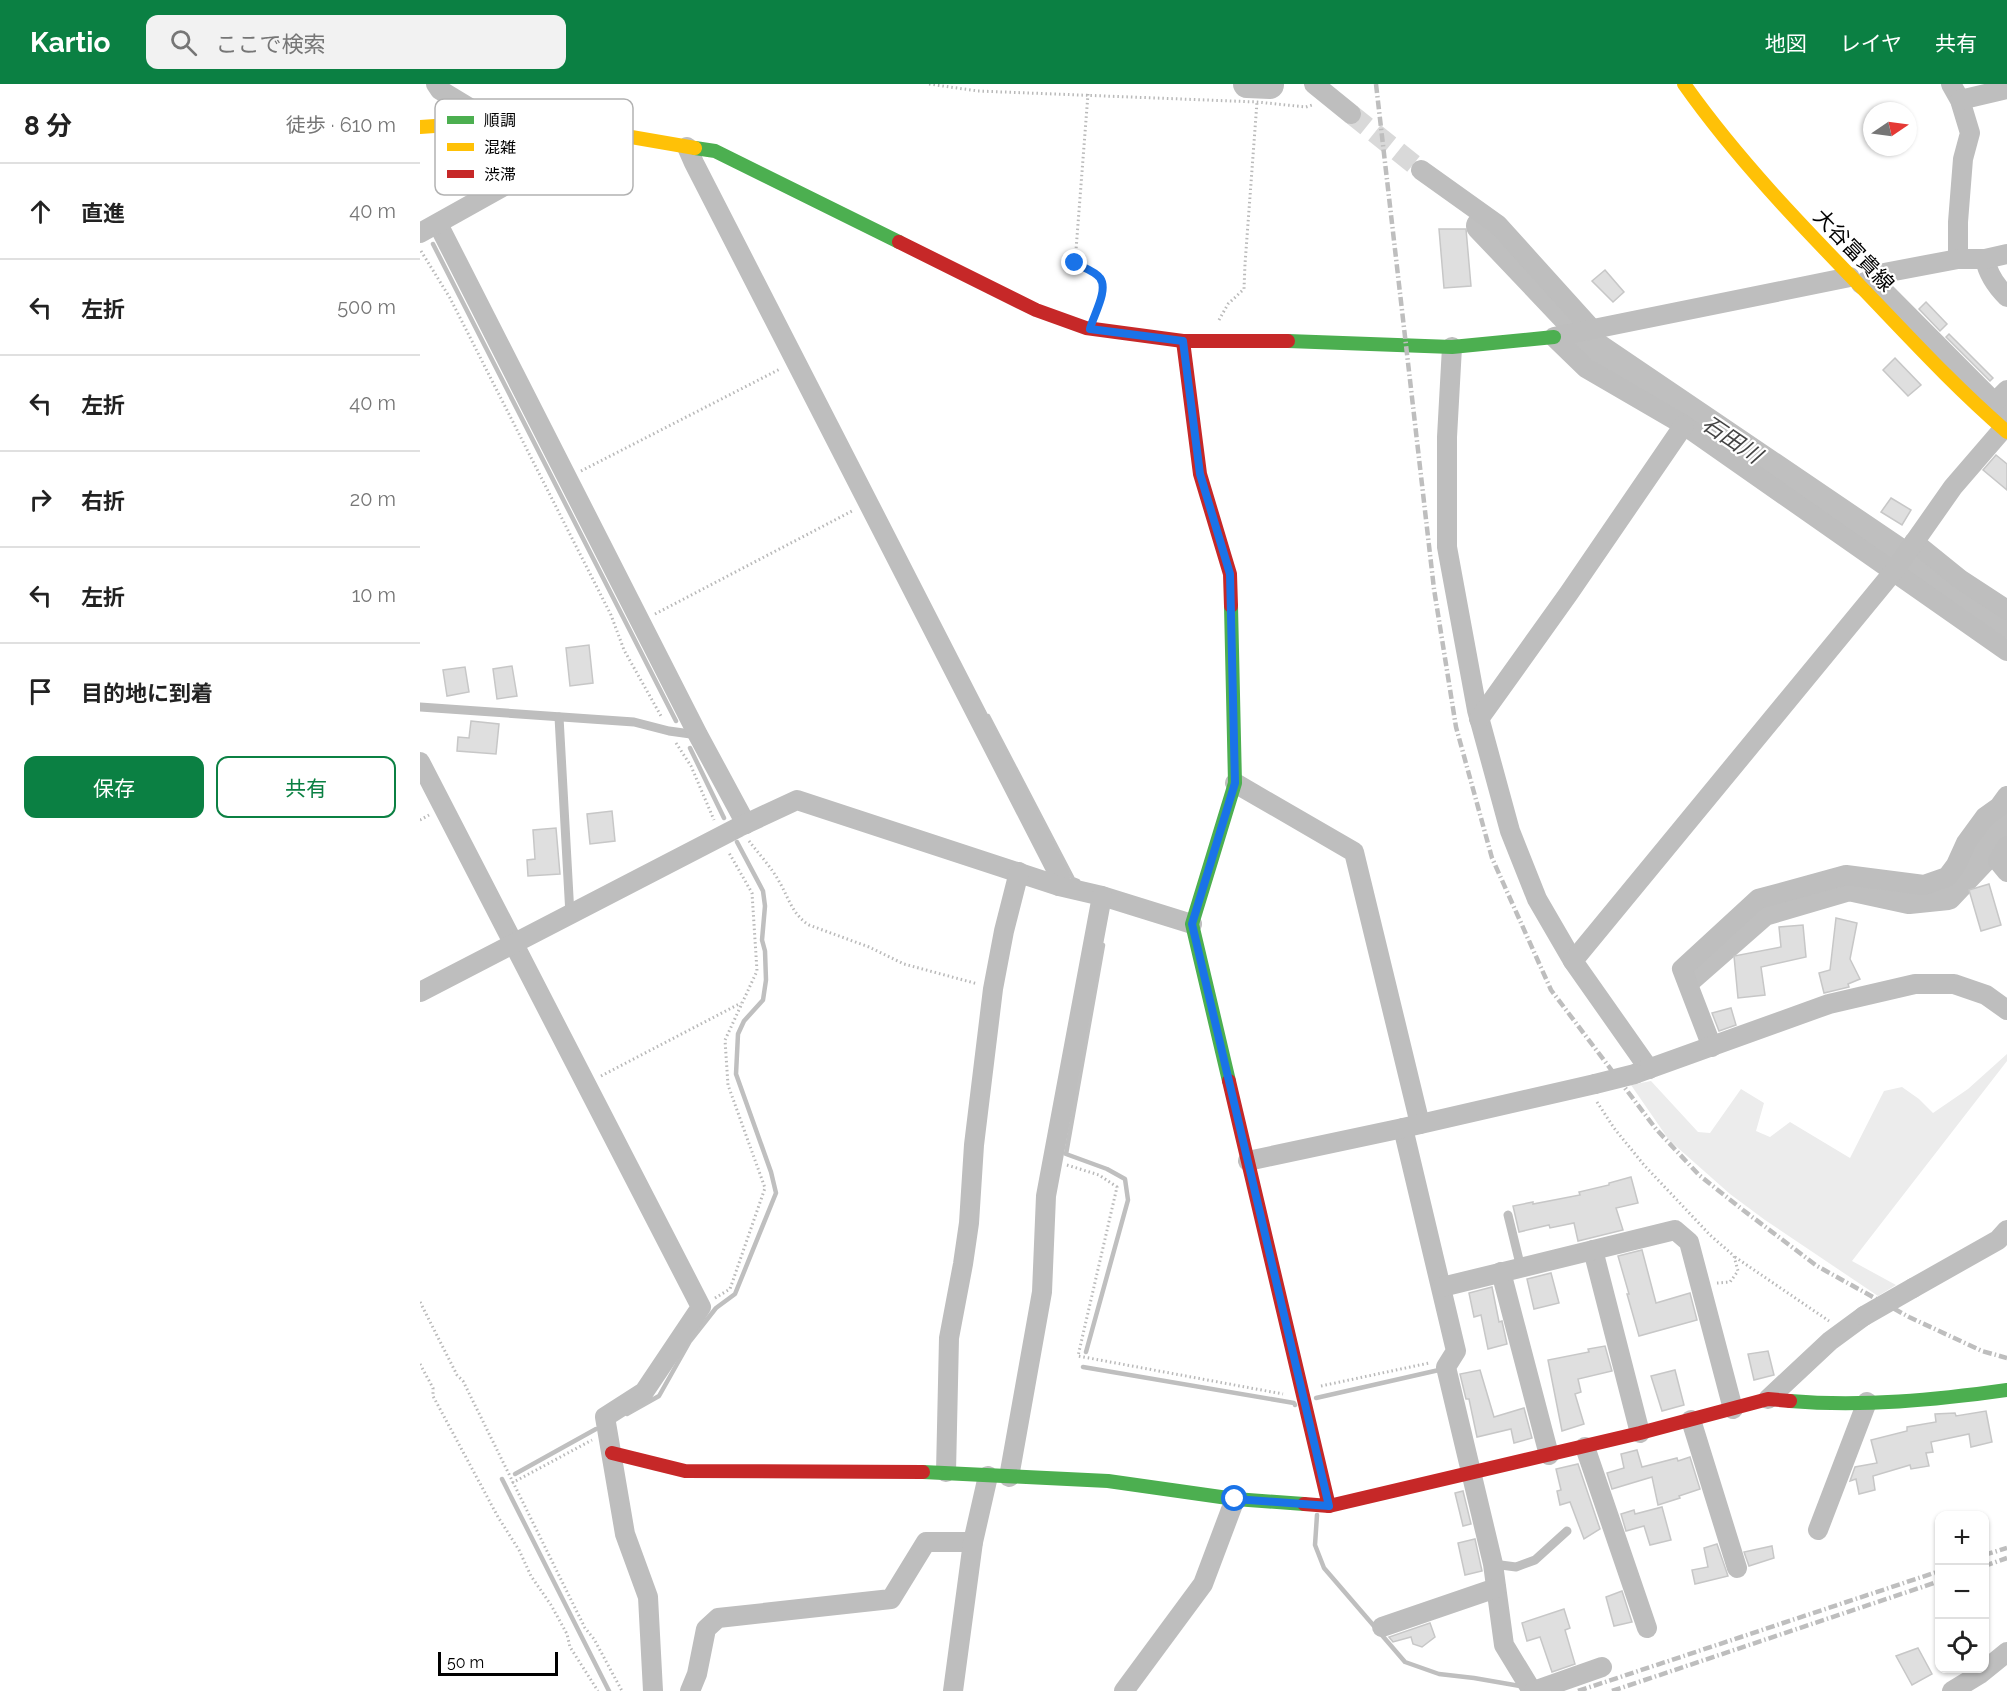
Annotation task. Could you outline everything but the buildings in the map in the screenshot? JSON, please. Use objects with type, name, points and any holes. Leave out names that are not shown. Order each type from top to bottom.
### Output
[{"type":"street","points":[[436,84],[440,90],[455,99]]},
{"type":"street","points":[[1314,84],[1351,114]]},
{"type":"street","name":"大谷富貴線","points":[[1684,84],[1704,115],[1757,179],[1860,280]]},
{"type":"street","points":[[1958,259],[1958,222],[1963,159],[1970,133],[1956,92],[2007,89]]},
{"type":"street","points":[[420,127],[435,126]]},
{"type":"street","points":[[633,138],[715,151],[1036,310],[1090,329],[1183,341],[1266,340],[1452,347],[1559,335],[1860,280],[1884,273],[1958,259],[1985,259],[2007,254]]},
{"type":"street","points":[[687,147],[1060,877],[1059,886]]},
{"type":"street","points":[[1421,170],[1498,225],[1591,328]]},
{"type":"street","points":[[420,233],[489,195]]},
{"type":"street","points":[[438,224],[742,825]]},
{"type":"street","points":[[1985,259],[1996,287],[2007,297]]},
{"type":"street","points":[[1574,961],[1894,572],[2004,414],[1860,280]]},
{"type":"street","name":"大谷富貴線","points":[[1882,299],[1928,360],[2004,414]]},
{"type":"street","points":[[1559,335],[1587,368],[1684,425],[2007,651]]},
{"type":"street","points":[[1183,341],[1200,474],[1230,574],[1235,783],[1192,924],[1329,1506]]},
{"type":"street","points":[[1452,347],[1447,437],[1447,547],[1479,718],[1510,831],[1537,899],[1642,1071]]},
{"type":"street","points":[[1479,718],[1569,593],[1684,425]]},
{"type":"street","points":[[1912,544],[2007,610]]},
{"type":"street","points":[[420,762],[701,1307],[644,1392],[605,1417],[625,1534],[648,1597],[653,1691]]},
{"type":"street","points":[[1235,783],[1354,852],[1456,1351],[1446,1367],[1493,1564],[1504,1645],[1533,1691],[1602,1667]]},
{"type":"street","points":[[1712,1047],[1682,969],[1758,899],[1846,875],[1924,885],[1947,877],[1956,866],[1966,843],[1985,817],[1999,807],[2007,796]]},
{"type":"street","points":[[420,992],[742,825],[797,800],[1059,886],[1102,896],[1192,924]]},
{"type":"street","points":[[2007,846],[1998,861],[2007,872]]},
{"type":"street","points":[[946,1472],[949,1338],[969,1223],[974,1145],[993,989],[1004,931],[1019,872]]},
{"type":"street","points":[[1009,1477],[1042,1292],[1046,1196],[1102,896]]},
{"type":"street","points":[[1248,1161],[1411,1126],[1642,1071],[1829,1004],[1915,984],[1954,984],[1986,995],[2007,1010]]},
{"type":"street","points":[[1442,1287],[1675,1230],[1689,1242],[1732,1409]]},
{"type":"street","points":[[1768,1399],[1830,1341],[1864,1316],[1998,1240],[2007,1230]]},
{"type":"street","points":[[1593,1250],[1640,1433]]},
{"type":"street","points":[[1500,1272],[1549,1455]]},
{"type":"street","points":[[612,1453],[685,1471],[946,1472],[1108,1481],[1235,1499],[1329,1506],[1585,1447],[1768,1399],[1816,1403],[1867,1402],[1949,1398],[2007,1390]]},
{"type":"street","points":[[1818,1530],[1867,1402]]},
{"type":"street","points":[[1691,1420],[1737,1568]]},
{"type":"street","points":[[1585,1447],[1647,1628]]},
{"type":"street","points":[[953,1691],[973,1542],[988,1476]]},
{"type":"street","points":[[1124,1691],[1203,1584],[1235,1499]]},
{"type":"street","points":[[690,1691],[698,1674],[706,1629],[718,1618],[891,1599],[926,1542],[973,1542]]},
{"type":"street","points":[[1382,1627],[1496,1588]]},
{"type":"street","points":[[1952,1691],[1980,1674],[2007,1652]]},
{"type":"lane","points":[[420,707],[634,722],[669,731],[698,735]]},
{"type":"lane","points":[[559,717],[570,915]]},
{"type":"lane","points":[[1508,1215],[1521,1268]]},
{"type":"lane","points":[[1493,1564],[1516,1567],[1535,1560],[1567,1531]]},
{"type":"path","points":[[929,84],[978,91],[1257,102],[1306,107],[1330,97]]},
{"type":"path","points":[[1088,94],[1075,263],[1102,280],[1101,299],[1090,329]]},
{"type":"path","points":[[1211,341],[1212,333],[1224,310],[1244,289],[1257,102]]},
{"type":"path","points":[[420,249],[450,298],[611,615],[624,650],[691,766],[720,837],[752,893],[757,971],[725,1040],[728,1085],[765,1188],[730,1289],[701,1307]]},
{"type":"path","points":[[567,478],[795,361]]},
{"type":"path","points":[[640,622],[868,503]]},
{"type":"path","points":[[742,825],[802,921],[869,947],[904,964],[993,989]]},
{"type":"path","points":[[585,1083],[743,1002]]},
{"type":"path","points":[[1590,1084],[1614,1128],[1644,1166],[1710,1235],[1734,1256],[1845,1330]]},
{"type":"path","points":[[1067,1165],[1099,1175],[1117,1186],[1078,1356],[1287,1395],[1451,1358]]},
{"type":"path","points":[[1700,1284],[1730,1282],[1738,1271],[1734,1256]]},
{"type":"path","points":[[420,1302],[457,1375],[464,1381],[585,1628],[594,1639],[622,1691]]},
{"type":"path","points":[[420,1364],[433,1388],[433,1396],[498,1517],[519,1550],[531,1576],[551,1605],[567,1634],[570,1647],[598,1691]]},
{"type":"path","points":[[512,1483],[607,1433]]},
{"type":"shaded area","points":[[2007,1054],[2007,1061],[1852,1261],[1896,1285],[1878,1296],[1730,1194],[1669,1140],[1631,1085],[1651,1081],[1698,1132],[1710,1133],[1741,1089],[1764,1103],[1756,1131],[1770,1137],[1790,1122],[1850,1158],[1884,1091],[1902,1087],[1933,1113],[1968,1089]]},
{"type":"waterway","name":"石田川","points":[[1247,84],[1270,85]]},
{"type":"waterway","name":"石田川","points":[[1480,226],[1591,343],[2007,625]]},
{"type":"waterway","points":[[433,244],[676,721]]},
{"type":"waterway","points":[[988,716],[1073,879],[1078,881]]},
{"type":"waterway","points":[[690,748],[724,818]]},
{"type":"waterway","points":[[1691,976],[1764,912],[1849,887],[1909,900],[1948,896],[1981,861],[2007,821]]},
{"type":"waterway","points":[[627,1414],[659,1396],[690,1341],[716,1308],[735,1294],[776,1193],[771,1172],[736,1074],[738,1034],[744,1021],[763,1000],[766,980],[765,951],[762,940],[765,906],[763,891],[737,842]]},
{"type":"waterway","points":[[1086,1352],[1128,1200],[1125,1179],[1107,1169],[1066,1154],[1103,945]]},
{"type":"waterway","points":[[1083,1367],[1295,1405]]},
{"type":"waterway","points":[[1316,1398],[1439,1370]]},
{"type":"waterway","points":[[515,1474],[596,1429]]},
{"type":"waterway","points":[[502,1479],[609,1691]]},
{"type":"waterway","points":[[1317,1515],[1315,1545],[1324,1568],[1405,1662],[1439,1674],[1520,1686]]},
{"type":"tunnel","points":[[1351,114],[1421,170]]},
{"type":"railway","points":[[1376,84],[1434,589],[1456,727],[1492,858],[1551,990],[1656,1129],[1699,1175],[1817,1266],[1909,1317],[1982,1351],[2007,1358]]},
{"type":"railway","points":[[1989,1553],[2007,1548]]},
{"type":"railway","points":[[1987,1565],[2007,1558]]},
{"type":"railway","points":[[1578,1691],[1935,1573]]},
{"type":"railway","points":[[1612,1691],[1935,1583]]},
{"type":"traffic: fast","points":[[695,148],[715,151],[899,242]]},
{"type":"traffic: fast","points":[[1288,341],[1452,347],[1554,337]]},
{"type":"traffic: fast","points":[[1229,1081],[1192,924],[1235,783],[1231,606]]},
{"type":"traffic: fast","points":[[1790,1401],[1899,1402],[2007,1390]]},
{"type":"traffic: fast","points":[[923,1472],[1108,1481],[1235,1499],[1304,1504]]},
{"type":"traffic: slow","points":[[1684,84],[1725,139],[1793,216],[1934,363],[2007,432]]},
{"type":"traffic: slow","points":[[420,127],[435,126]]},
{"type":"traffic: slow","points":[[633,137],[695,148]]},
{"type":"traffic: jam","points":[[899,242],[1036,310],[1086,328],[1183,341],[1288,341]]},
{"type":"traffic: jam","points":[[1183,341],[1200,474],[1230,574],[1231,606]]},
{"type":"traffic: jam","points":[[1229,1081],[1329,1506]]},
{"type":"traffic: jam","points":[[1304,1504],[1329,1506],[1640,1433],[1768,1399],[1790,1401]]},
{"type":"traffic: jam","points":[[612,1453],[685,1471],[923,1472]]},
{"type":"route","points":[[1075,263],[1102,280],[1101,299],[1090,329],[1183,341],[1200,474],[1230,574],[1235,783],[1192,924],[1329,1506],[1235,1499]]}]
